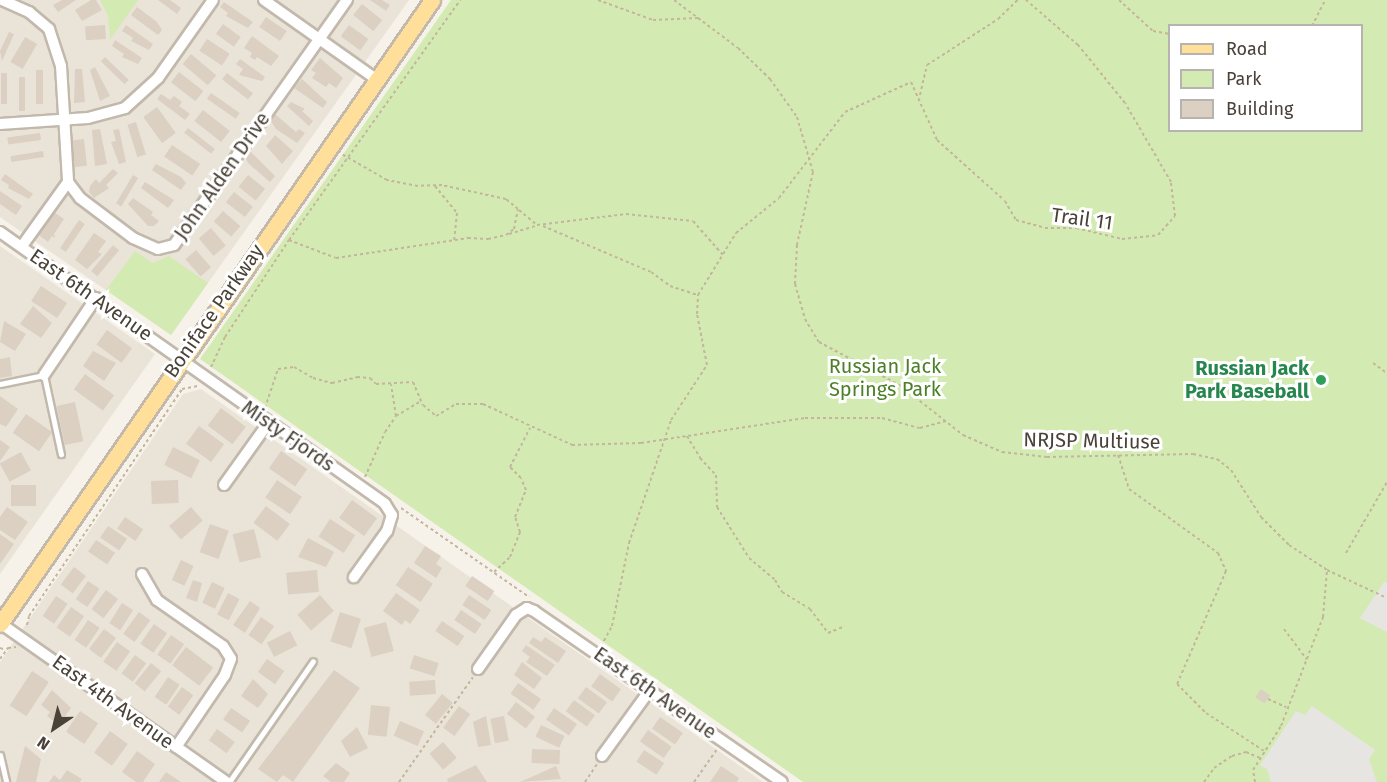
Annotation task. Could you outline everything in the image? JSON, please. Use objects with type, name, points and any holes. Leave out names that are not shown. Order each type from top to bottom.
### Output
[{"type":"main road","name":"Boniface Parkway","points":[[0,624],[181,358],[432,0]]},
{"type":"street","points":[[2,0],[29,12],[52,35],[61,66],[68,182],[22,246]]},
{"type":"street","points":[[0,124],[63,121],[111,114],[140,97],[213,0]]},
{"type":"street","points":[[264,0],[376,79]]},
{"type":"street","name":"John Alden Drive","points":[[68,182],[80,198],[111,224],[149,247],[167,249],[174,245],[347,0]]},
{"type":"street","name":"East 6th Avenue","points":[[0,232],[181,358]]},
{"type":"street","points":[[44,375],[96,298]]},
{"type":"street","name":"Misty Fjords","points":[[181,358],[385,504],[392,516],[387,531],[354,577]]},
{"type":"street","points":[[224,485],[266,420]]},
{"type":"street","points":[[142,574],[157,600],[223,646],[231,659],[225,675],[176,747]]},
{"type":"street","points":[[478,669],[516,615],[530,610]]},
{"type":"street","name":"East 6th Avenue","points":[[530,610],[597,653],[782,782]]},
{"type":"street","name":"East 4th Avenue","points":[[0,624],[224,781]]},
{"type":"street","points":[[603,756],[650,690]]},
{"type":"lane","points":[[0,384],[44,375],[61,454]]},
{"type":"lane","points":[[224,781],[313,661]]},
{"type":"lane","points":[[0,755],[6,782]]},
{"type":"path","points":[[27,625],[29,616],[182,389],[199,386],[225,337],[289,240],[460,0]]},
{"type":"path","points":[[598,0],[653,20],[698,18]]},
{"type":"path","name":"NRJSP Multiuse","points":[[674,0],[770,78],[797,117],[812,160],[796,255],[795,284],[805,319],[819,342],[901,386],[970,439],[1002,452],[1047,457],[1193,454],[1217,459],[1231,470],[1261,517],[1289,545],[1327,570],[1387,598]]},
{"type":"path","points":[[920,97],[927,65],[998,19],[1018,0]]},
{"type":"path","name":"Trail 11","points":[[920,97],[937,140],[1005,201],[1016,220],[1045,228],[1076,228],[1122,238],[1158,235],[1175,216],[1171,182],[1112,87],[1078,45],[1026,0]]},
{"type":"path","points":[[1119,0],[1153,31],[1168,34]]},
{"type":"path","points":[[1313,24],[1325,0]]},
{"type":"path","points":[[597,653],[612,626],[629,543],[671,420],[707,365],[697,314],[698,295],[736,232],[779,198],[812,160],[835,122],[858,103],[910,82],[920,97]]},
{"type":"path","points":[[329,146],[387,180],[432,185],[506,199],[526,220],[651,272],[670,286],[698,295]]},
{"type":"path","points":[[432,185],[439,187],[457,213],[454,240]]},
{"type":"path","points":[[506,235],[514,229],[518,209]]},
{"type":"path","points":[[289,240],[336,258],[454,240],[506,235],[526,226],[626,214],[693,221],[723,255]]},
{"type":"path","points":[[1373,363],[1387,373]]},
{"type":"path","points":[[266,420],[279,369],[294,367],[313,378],[332,383],[357,377],[370,378],[376,384],[413,382],[421,401],[436,416],[456,404],[483,404],[530,428],[572,445],[600,448],[805,418],[882,418],[920,428],[946,421]]},
{"type":"path","points":[[391,384],[396,416]]},
{"type":"path","points":[[359,486],[396,416],[421,401]]},
{"type":"path","points":[[494,572],[510,557],[520,532],[515,517],[526,490],[510,467],[530,428]]},
{"type":"path","points":[[687,436],[716,475],[717,507],[749,558],[776,580],[782,592],[810,609],[828,633],[845,626]]},
{"type":"path","points":[[1118,455],[1129,489],[1218,553],[1226,571],[1177,684],[1206,713],[1264,751]]},
{"type":"path","points":[[1346,553],[1387,482]]},
{"type":"path","points":[[385,504],[408,512],[530,597],[530,610]]},
{"type":"path","points":[[1255,782],[1253,770],[1281,726],[1286,707],[1323,617],[1327,570]]},
{"type":"path","points":[[1284,629],[1307,659]]},
{"type":"path","points":[[0,648],[6,650],[18,647]]},
{"type":"path","points":[[0,659],[6,650]]},
{"type":"path","points":[[399,782],[478,669]]},
{"type":"path","points":[[1268,699],[1286,707]]},
{"type":"path","points":[[694,782],[722,740]]},
{"type":"path","points":[[1204,782],[1214,768],[1232,756],[1246,752],[1260,758]]},
{"type":"path","points":[[585,782],[603,756]]},
{"type":"shaded area","points":[[0,0],[409,0],[171,335],[0,217]]},
{"type":"shaded area","points":[[0,246],[155,354],[0,574]]},
{"type":"shaded area","points":[[201,389],[763,782],[0,782],[0,662],[183,394]]},
{"type":"shaded area","points":[[1384,582],[1387,583],[1387,632],[1360,618]]},
{"type":"shaded area","points":[[1312,706],[1375,750],[1369,759],[1377,782],[1271,782],[1267,769],[1260,765],[1296,711],[1305,715]]},
{"type":"green space","points":[[100,0],[138,0],[110,40],[108,16]]},
{"type":"green space","name":"Russian Jack Springs Park","points":[[451,0],[1387,0],[1387,782],[803,782],[200,359]]},
{"type":"green space","points":[[135,251],[153,263],[169,256],[208,283],[171,335],[106,290]]},
{"type":"building","points":[[62,0],[76,0],[58,12],[53,5]]},
{"type":"building","points":[[91,0],[96,0],[102,10],[82,21],[75,10]]},
{"type":"building","points":[[158,0],[170,0],[181,8],[177,14]]},
{"type":"building","points":[[370,0],[382,0],[390,5],[386,11]]},
{"type":"building","points":[[224,2],[253,22],[248,28],[226,16],[228,13],[220,7]]},
{"type":"building","points":[[362,4],[382,20],[373,31],[353,15]]},
{"type":"building","points":[[137,7],[157,22],[162,30],[158,35],[131,15]]},
{"type":"building","points":[[266,17],[287,31],[280,41],[259,27]]},
{"type":"building","points":[[223,24],[241,37],[234,47],[216,34]]},
{"type":"building","points":[[105,25],[106,39],[86,40],[85,26]]},
{"type":"building","points":[[126,25],[153,44],[149,50],[131,41],[133,38],[122,31]]},
{"type":"building","points":[[349,25],[368,39],[360,50],[341,36]]},
{"type":"building","points":[[9,32],[14,34],[2,61],[0,51]]},
{"type":"building","points":[[252,36],[279,56],[271,66],[257,57],[255,60],[250,57],[252,53],[244,48]]},
{"type":"building","points":[[25,37],[37,44],[23,69],[11,62]]},
{"type":"building","points":[[207,39],[230,54],[222,65],[199,51]]},
{"type":"building","points":[[115,40],[142,58],[138,64],[122,57],[124,54],[112,46]]},
{"type":"building","points":[[191,54],[216,75],[208,85],[183,64]]},
{"type":"building","points":[[105,57],[129,80],[125,84],[101,61]]},
{"type":"building","points":[[320,58],[343,78],[336,88],[329,83],[326,87],[312,78],[316,73],[311,70]]},
{"type":"building","points":[[240,59],[265,77],[262,81],[239,75],[243,69],[236,64]]},
{"type":"building","points":[[95,67],[110,96],[100,101],[90,70]]},
{"type":"building","points":[[75,69],[82,69],[85,102],[74,103]]},
{"type":"building","points":[[36,70],[43,70],[43,104],[36,104]]},
{"type":"building","points":[[179,72],[203,91],[195,101],[171,82]]},
{"type":"building","points":[[1,73],[7,73],[7,104],[1,104]]},
{"type":"building","points":[[227,73],[253,93],[248,100],[222,79]]},
{"type":"building","points":[[19,77],[25,77],[25,111],[19,111]]},
{"type":"building","points":[[302,79],[327,102],[323,108],[294,88]]},
{"type":"building","points":[[211,93],[240,113],[236,119],[207,99]]},
{"type":"building","points":[[161,94],[170,100],[174,96],[182,102],[179,106],[190,114],[185,120],[157,99]]},
{"type":"building","points":[[291,102],[305,109],[302,111],[313,121],[309,126],[287,106]]},
{"type":"building","points":[[157,107],[176,133],[162,143],[143,117]]},
{"type":"building","points":[[203,110],[230,131],[221,142],[194,121]]},
{"type":"building","points":[[275,114],[296,132],[299,129],[305,133],[297,143],[276,129],[270,120]]},
{"type":"building","points":[[136,122],[146,155],[137,157],[127,125]]},
{"type":"building","points":[[188,128],[215,149],[211,154],[184,133]]},
{"type":"building","points":[[100,129],[107,164],[95,166],[92,130]]},
{"type":"building","points":[[119,129],[126,162],[119,164],[111,142],[116,141],[113,130]]},
{"type":"building","points":[[40,133],[41,140],[8,145],[7,138]]},
{"type":"building","points":[[275,135],[293,151],[282,164],[266,146]]},
{"type":"building","points":[[84,139],[87,166],[73,167],[70,140]]},
{"type":"building","points":[[172,145],[200,164],[192,176],[164,157]]},
{"type":"building","points":[[43,151],[44,157],[11,162],[10,156]]},
{"type":"building","points":[[250,151],[275,176],[270,182],[248,163],[245,157]]},
{"type":"building","points":[[156,164],[181,177],[186,183],[181,190],[152,170]]},
{"type":"building","points":[[113,169],[118,173],[106,185],[109,188],[94,198],[89,192],[90,186],[96,179],[99,183]]},
{"type":"building","points":[[5,174],[33,194],[29,199],[8,188],[9,185],[1,180]]},
{"type":"building","points":[[133,175],[138,178],[121,206],[116,203]]},
{"type":"building","points":[[248,175],[265,189],[256,201],[239,187]]},
{"type":"building","points":[[145,182],[174,200],[168,208],[141,188]]},
{"type":"building","points":[[0,191],[22,206],[16,215],[0,204]]},
{"type":"building","points":[[234,192],[253,207],[245,217],[226,202]]},
{"type":"building","points":[[133,198],[153,212],[151,215],[159,221],[154,226],[148,226],[128,204]]},
{"type":"building","points":[[52,211],[64,219],[54,234],[55,238],[52,236],[48,242],[36,233]]},
{"type":"building","points":[[223,211],[240,226],[231,237],[214,222]]},
{"type":"building","points":[[79,220],[85,224],[66,252],[60,248]]},
{"type":"building","points":[[211,228],[226,246],[214,256],[199,238]]},
{"type":"building","points":[[94,233],[106,241],[98,252],[102,254],[87,269],[75,260]]},
{"type":"building","points":[[113,245],[119,250],[97,276],[91,271]]},
{"type":"building","points":[[196,250],[211,267],[201,277],[185,259]]},
{"type":"building","points":[[41,286],[67,303],[57,318],[31,301]]},
{"type":"building","points":[[33,306],[52,323],[41,338],[20,324]]},
{"type":"building","points":[[4,321],[26,334],[15,351],[0,342]]},
{"type":"building","points":[[107,330],[132,348],[121,363],[96,345]]},
{"type":"building","points":[[93,351],[116,363],[104,381],[83,366]]},
{"type":"building","points":[[10,357],[12,376],[0,378],[0,359]]},
{"type":"building","points":[[85,374],[114,395],[103,411],[74,389]]},
{"type":"building","points":[[0,396],[18,409],[6,427],[0,424]]},
{"type":"building","points":[[75,402],[83,441],[65,445],[56,406]]},
{"type":"building","points":[[221,408],[246,427],[233,444],[208,426]]},
{"type":"building","points":[[26,414],[52,432],[39,451],[13,433]]},
{"type":"building","points":[[199,426],[224,444],[211,462],[186,444]]},
{"type":"building","points":[[0,440],[10,447],[0,461]]},
{"type":"building","points":[[173,447],[200,460],[191,478],[164,465]]},
{"type":"building","points":[[281,451],[307,469],[295,487],[269,468]]},
{"type":"building","points":[[21,452],[31,471],[10,482],[0,463]]},
{"type":"building","points":[[178,480],[179,503],[152,504],[151,481]]},
{"type":"building","points":[[277,480],[302,497],[290,514],[265,497]]},
{"type":"building","points":[[11,485],[36,485],[36,506],[11,506]]},
{"type":"building","points":[[352,500],[377,518],[364,536],[339,518]]},
{"type":"building","points":[[266,506],[290,524],[277,541],[253,523]]},
{"type":"building","points":[[7,507],[28,522],[15,540],[0,530],[0,517]]},
{"type":"building","points":[[191,507],[203,521],[181,540],[169,526]]},
{"type":"building","points":[[125,517],[143,529],[135,541],[117,529]]},
{"type":"building","points":[[330,519],[355,535],[344,553],[319,537]]},
{"type":"building","points":[[210,524],[229,531],[219,559],[200,552]]},
{"type":"building","points":[[108,526],[127,539],[119,550],[100,538]]},
{"type":"building","points":[[254,529],[261,557],[240,562],[233,534]]},
{"type":"building","points":[[0,534],[14,544],[0,564]]},
{"type":"building","points":[[308,538],[334,552],[326,567],[298,557]]},
{"type":"building","points":[[96,540],[115,553],[107,564],[88,552]]},
{"type":"building","points":[[425,546],[441,556],[436,564],[442,568],[436,578],[414,563]]},
{"type":"building","points":[[181,560],[194,566],[184,586],[172,580]]},
{"type":"building","points":[[74,567],[86,576],[73,594],[61,585]]},
{"type":"building","points":[[408,567],[433,584],[421,602],[396,585]]},
{"type":"building","points":[[317,570],[319,592],[288,595],[286,573]]},
{"type":"building","points":[[472,576],[494,591],[488,601],[465,586]]},
{"type":"building","points":[[193,580],[202,583],[197,602],[186,598]]},
{"type":"building","points":[[88,581],[100,589],[87,607],[76,599]]},
{"type":"building","points":[[212,582],[225,588],[215,609],[202,603]]},
{"type":"building","points":[[106,590],[118,599],[104,618],[92,609]]},
{"type":"building","points":[[228,593],[240,599],[229,620],[217,614]]},
{"type":"building","points":[[396,593],[420,610],[410,624],[405,620],[402,625],[383,611]]},
{"type":"building","points":[[320,595],[334,611],[311,631],[297,615]]},
{"type":"building","points":[[469,595],[491,610],[485,620],[462,605]]},
{"type":"building","points":[[56,596],[68,604],[54,624],[43,616]]},
{"type":"building","points":[[250,601],[260,608],[245,633],[233,625]]},
{"type":"building","points":[[122,603],[133,610],[120,630],[109,623]]},
{"type":"building","points":[[71,607],[84,616],[70,637],[57,627]]},
{"type":"building","points":[[461,610],[482,624],[475,634],[454,620]]},
{"type":"building","points":[[139,612],[150,620],[134,642],[123,634]]},
{"type":"building","points":[[340,612],[361,619],[351,648],[330,641]]},
{"type":"building","points":[[261,617],[274,626],[261,644],[248,635]]},
{"type":"building","points":[[88,620],[100,628],[86,648],[75,640]]},
{"type":"building","points":[[442,621],[464,636],[458,646],[435,631]]},
{"type":"building","points":[[386,622],[394,651],[372,657],[364,628]]},
{"type":"building","points":[[154,624],[167,633],[153,653],[140,644]]},
{"type":"building","points":[[104,629],[116,638],[101,658],[89,649]]},
{"type":"building","points":[[290,631],[297,645],[274,657],[267,643]]},
{"type":"building","points":[[171,635],[184,644],[170,664],[157,655]]},
{"type":"building","points":[[533,637],[541,642],[545,637],[566,651],[558,663],[529,643]]},
{"type":"building","points":[[117,642],[130,651],[116,671],[103,662]]},
{"type":"building","points":[[526,645],[555,665],[547,676],[526,662],[530,657],[522,651]]},
{"type":"building","points":[[186,647],[213,667],[199,686],[172,665]]},
{"type":"building","points":[[135,655],[146,663],[133,682],[121,674]]},
{"type":"building","points":[[414,655],[439,663],[434,676],[410,668]]},
{"type":"building","points":[[267,659],[284,671],[275,684],[258,672]]},
{"type":"building","points":[[522,662],[542,678],[534,689],[514,675]]},
{"type":"building","points":[[151,663],[161,671],[145,691],[135,683]]},
{"type":"building","points":[[334,670],[360,688],[293,782],[283,775],[277,782],[258,769]]},
{"type":"building","points":[[32,671],[49,682],[26,716],[10,705]]},
{"type":"building","points":[[600,674],[621,689],[612,701],[591,686]]},
{"type":"building","points":[[168,677],[180,685],[166,705],[155,697]]},
{"type":"building","points":[[253,679],[268,694],[258,708],[241,696]]},
{"type":"building","points":[[435,680],[436,694],[410,696],[409,682]]},
{"type":"building","points":[[518,683],[541,699],[533,710],[511,694]]},
{"type":"building","points":[[182,687],[193,695],[179,715],[168,706]]},
{"type":"building","points":[[586,687],[607,702],[599,714],[578,698]]},
{"type":"building","points":[[1261,689],[1270,695],[1265,703],[1255,697]]},
{"type":"building","points":[[52,690],[71,708],[59,725],[47,716],[50,712],[41,705]]},
{"type":"building","points":[[442,694],[453,703],[436,724],[425,715]]},
{"type":"building","points":[[574,700],[595,715],[587,727],[566,711]]},
{"type":"building","points":[[516,702],[535,717],[526,729],[507,714]]},
{"type":"building","points":[[371,705],[390,707],[387,737],[368,735]]},
{"type":"building","points":[[459,706],[470,714],[454,736],[443,728]]},
{"type":"building","points":[[231,708],[250,721],[242,732],[223,720]]},
{"type":"building","points":[[554,708],[577,724],[569,736],[546,719]]},
{"type":"building","points":[[80,711],[98,723],[84,744],[66,732]]},
{"type":"building","points":[[486,716],[491,745],[478,747],[473,722]]},
{"type":"building","points":[[504,716],[509,741],[495,743],[490,719]]},
{"type":"building","points":[[660,717],[683,733],[675,745],[652,728]]},
{"type":"building","points":[[400,721],[424,731],[418,746],[394,736]]},
{"type":"building","points":[[541,725],[565,736],[559,748],[536,737]]},
{"type":"building","points":[[357,727],[368,748],[350,757],[341,741]]},
{"type":"building","points":[[217,729],[235,742],[227,753],[209,740]]},
{"type":"building","points":[[648,730],[672,747],[664,758],[640,741]]},
{"type":"building","points":[[110,731],[128,744],[112,766],[94,753]]},
{"type":"building","points":[[443,742],[457,758],[443,770],[429,754]]},
{"type":"building","points":[[25,746],[41,759],[36,782],[16,782]]},
{"type":"building","points":[[532,749],[560,750],[559,764],[532,763]]},
{"type":"building","points":[[644,750],[664,763],[657,775],[636,762]]},
{"type":"building","points":[[137,751],[155,764],[143,782],[136,782],[122,772]]},
{"type":"building","points":[[336,763],[350,773],[344,782],[331,782],[323,776]]},
{"type":"building","points":[[476,765],[487,782],[448,782],[447,779]]},
{"type":"building","points":[[556,766],[561,779],[520,782]]},
{"type":"building","points":[[721,766],[739,778],[737,782],[710,782]]},
{"type":"building","points":[[67,770],[82,779],[80,782],[49,782],[54,775],[60,780]]},
{"type":"building","points":[[166,772],[181,782],[159,782]]},
{"type":"place","name":"Russian Jack Park Baseball","points":[[1321,380]]}]
